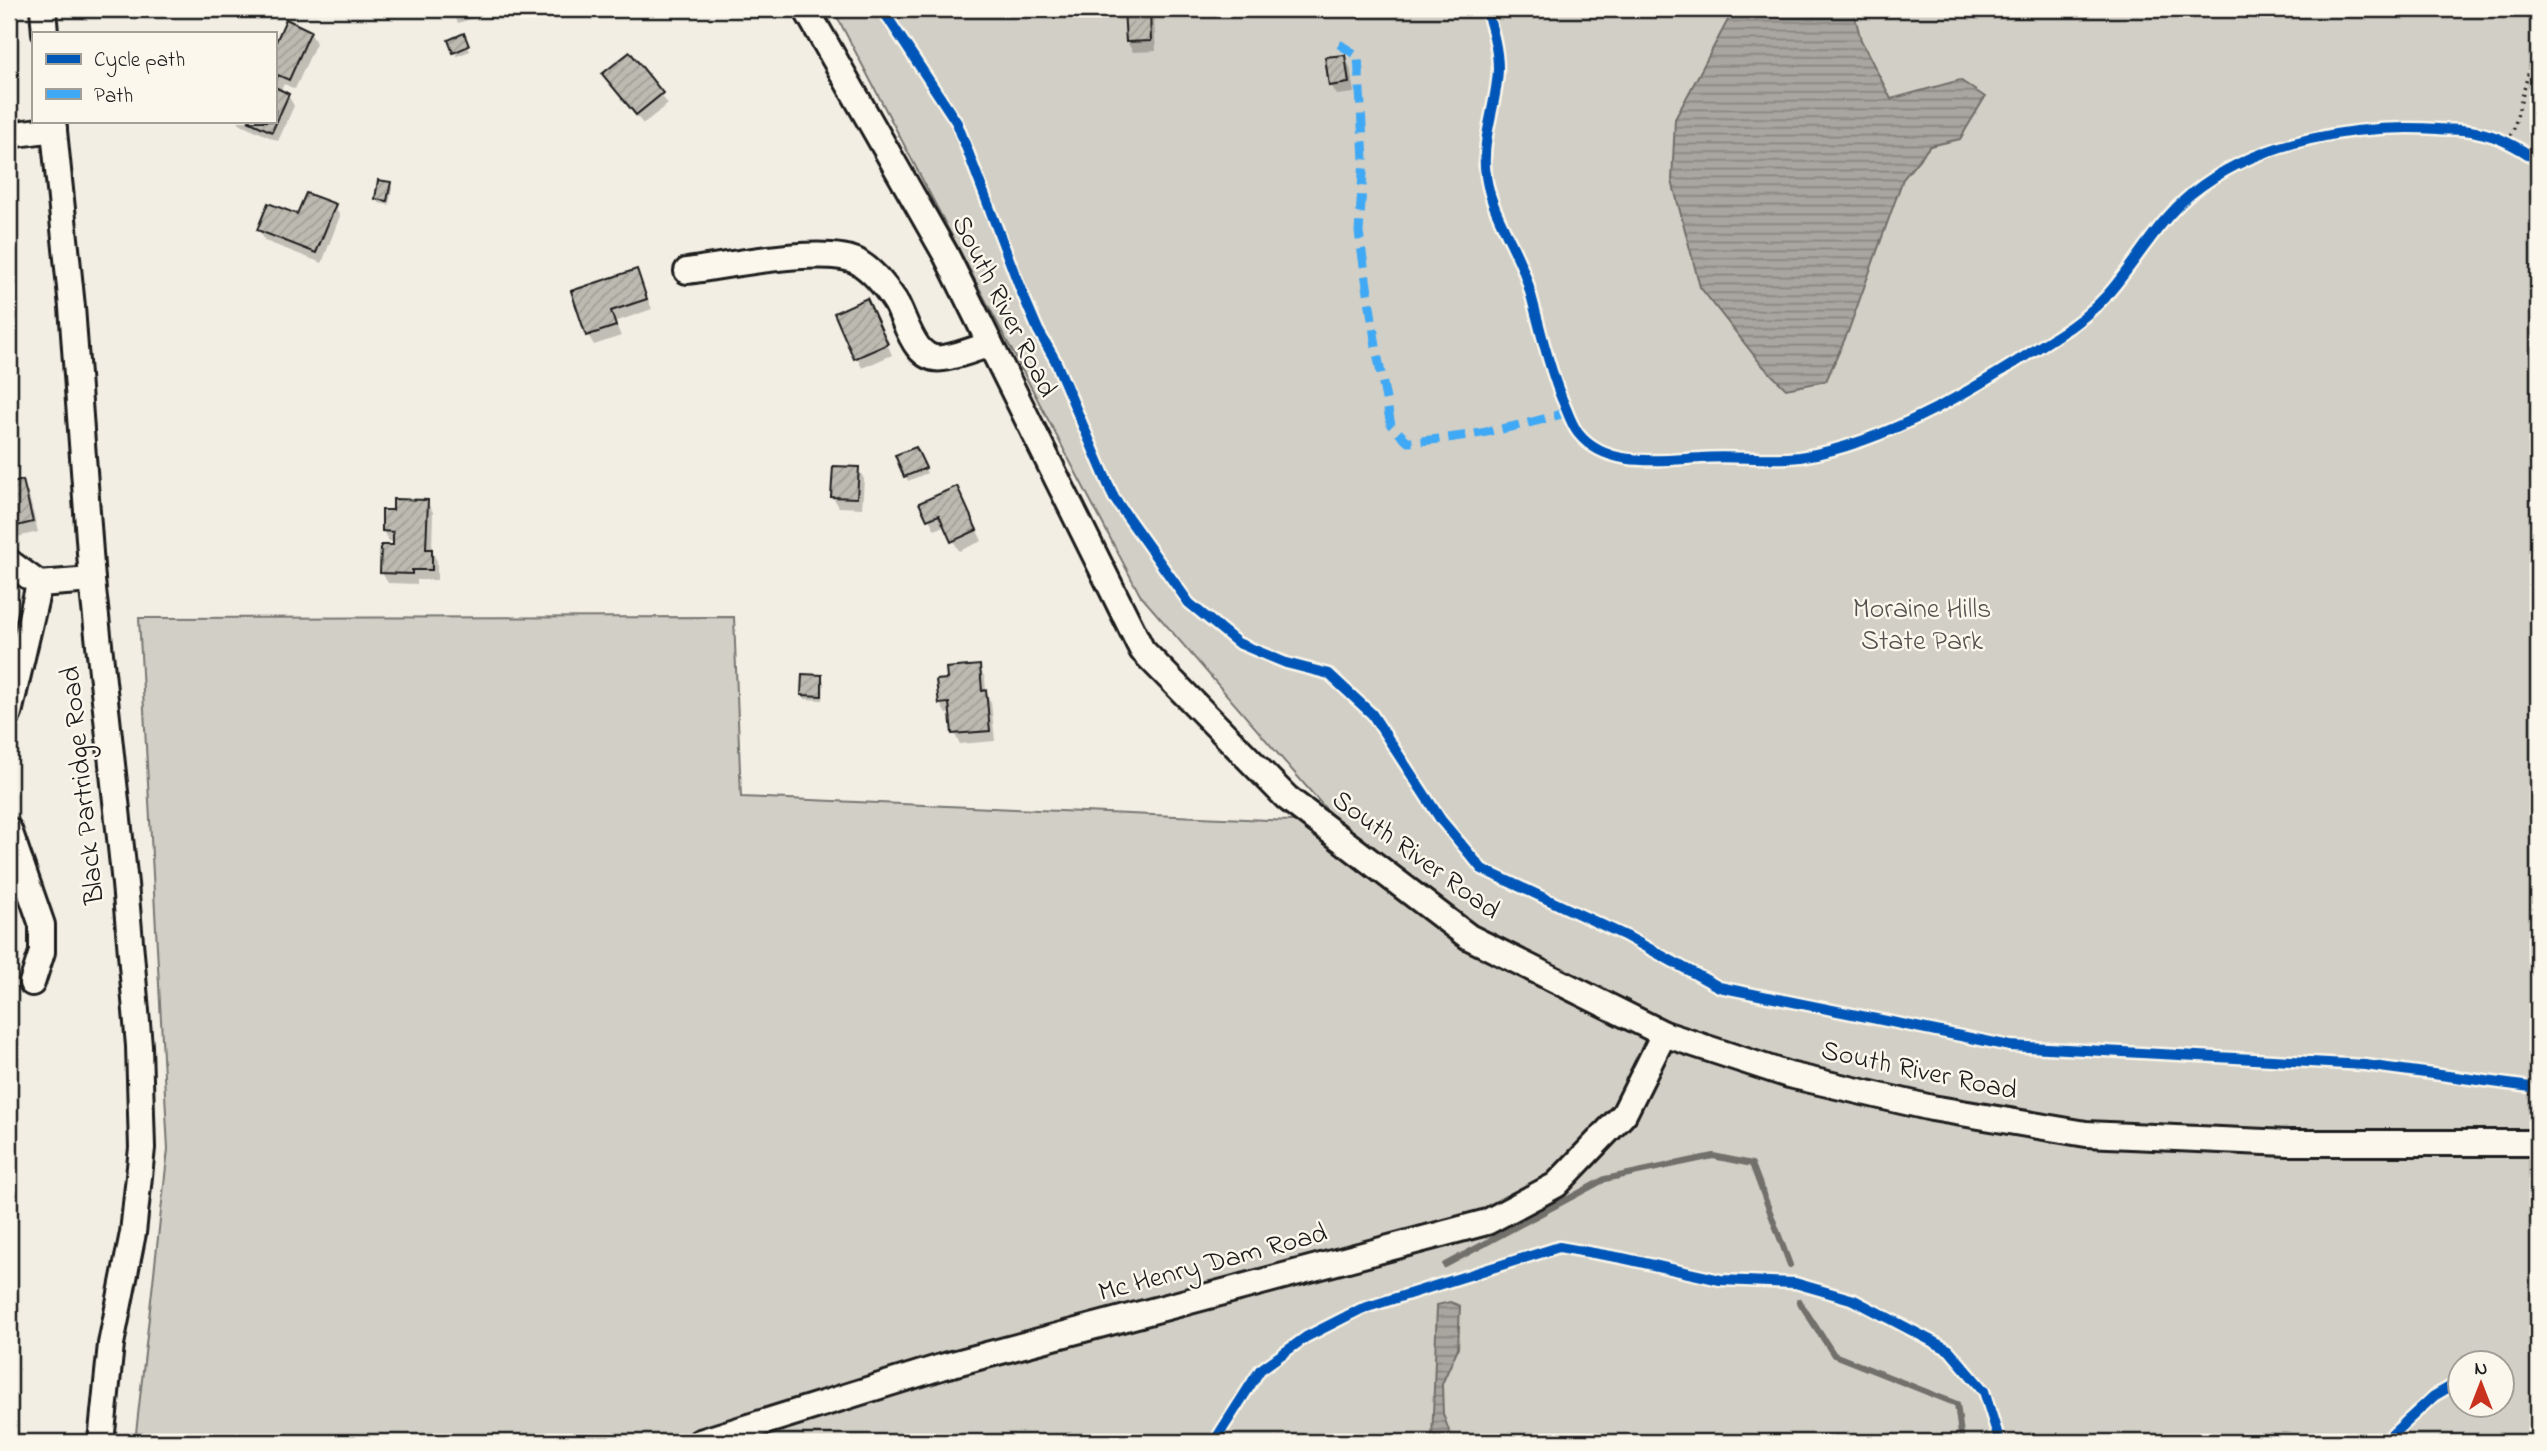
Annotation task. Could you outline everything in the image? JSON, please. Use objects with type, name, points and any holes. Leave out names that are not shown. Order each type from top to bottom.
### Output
[{"type":"street","points":[[43,9],[45,32]]},
{"type":"street","name":"South River Road","points":[[806,9],[946,255],[1142,650],[1287,798],[1469,937],[1664,1034],[1802,1078],[1932,1108],[2086,1134],[2288,1143],[2538,1143]]},
{"type":"street","points":[[9,135],[53,125]]},
{"type":"street","name":"Black Partridge Road","points":[[53,125],[72,307],[92,580],[139,1046],[142,1148],[133,1233],[111,1344],[101,1442]]},
{"type":"street","points":[[687,271],[817,254],[856,261],[879,279],[896,303],[912,341],[930,356],[941,359],[990,344]]},
{"type":"street","points":[[9,562],[39,584],[92,580]]},
{"type":"street","points":[[9,713],[39,584]]},
{"type":"street","points":[[9,831],[43,926],[42,952],[32,983]]},
{"type":"street","name":"Mc Henry Dam Road","points":[[700,1442],[942,1367],[1487,1222],[1556,1185],[1624,1114],[1664,1034]]},
{"type":"path","points":[[2508,143],[2538,36]]},
{"type":"green space","name":"Moraine Hills State Park","points":[[833,9],[2538,9],[2538,1442],[135,1442],[168,1149],[139,618],[734,617],[741,797],[1338,823],[1140,595]]},
{"type":"shaded area","points":[[1746,9],[1853,9],[1861,40],[1891,99],[1960,80],[1985,97],[1960,139],[1930,146],[1903,179],[1848,332],[1826,381],[1786,389],[1761,364],[1700,287],[1672,181],[1675,119],[1729,18]]},
{"type":"shaded area","points":[[1450,1302],[1460,1306],[1458,1348],[1442,1384],[1443,1414],[1453,1442],[1432,1442],[1437,1305]]},
{"type":"building","points":[[1124,9],[1150,9],[1151,41],[1126,42]]},
{"type":"building","points":[[286,19],[311,31],[289,80],[278,75],[276,80],[276,42]]},
{"type":"building","points":[[464,33],[469,46],[453,53],[448,40]]},
{"type":"building","points":[[630,52],[663,93],[636,115],[602,74]]},
{"type":"building","points":[[1345,55],[1349,83],[1329,86],[1325,57]]},
{"type":"building","points":[[276,88],[289,94],[272,132],[250,122],[276,122]]},
{"type":"building","points":[[378,180],[391,182],[387,201],[375,199]]},
{"type":"building","points":[[306,193],[336,204],[316,253],[257,230],[268,203],[297,214]]},
{"type":"building","points":[[637,269],[647,299],[611,311],[616,326],[586,336],[571,291]]},
{"type":"building","points":[[867,298],[888,344],[854,359],[834,313]]},
{"type":"building","points":[[916,447],[926,468],[904,477],[895,455]]},
{"type":"building","points":[[833,466],[859,467],[857,498],[831,497]]},
{"type":"building","points":[[23,480],[33,522],[9,528],[9,484]]},
{"type":"building","points":[[957,486],[977,530],[951,542],[939,515],[927,520],[919,503]]},
{"type":"building","points":[[393,499],[428,500],[426,549],[432,549],[432,570],[412,570],[412,574],[380,573],[381,545],[393,545],[393,532],[382,531],[382,510],[393,510]]},
{"type":"building","points":[[980,665],[982,691],[986,690],[990,731],[952,734],[949,703],[939,704],[936,680],[947,679],[946,668]]},
{"type":"building","points":[[802,674],[822,675],[822,696],[801,695]]},
{"type":"waterway","points":[[1445,1265],[1605,1179],[1713,1156],[1752,1164],[1790,1265]]},
{"type":"waterway","points":[[1799,1301],[1834,1355],[1957,1404],[1962,1442]]},
{"type":"marked path","points":[[1339,44],[1358,56],[1364,159],[1359,232],[1391,425],[1408,442],[1489,432],[1568,412]]},
{"type":"cycle path","points":[[882,9],[957,123],[1020,288],[1038,330],[1055,360],[1114,498],[1189,603],[1238,643],[1286,663],[1329,674],[1372,714],[1441,820],[1482,869],[1626,936],[1719,987],[2010,1046],[2365,1065],[2538,1088]]},
{"type":"cycle path","points":[[1486,9],[1496,46],[1498,69],[1485,155],[1491,198],[1522,267],[1551,370],[1573,425],[1590,444],[1604,452],[1635,460],[1800,457],[1867,439],[1933,410],[2077,323],[2108,294],[2157,229],[2191,194],[2217,175],[2277,148],[2308,139],[2374,129],[2457,130],[2485,134],[2501,140],[2538,161]]},
{"type":"cycle path","points":[[1214,1442],[1260,1370],[1306,1337],[1361,1309],[1559,1247],[1720,1280],[1795,1283],[1854,1300],[1949,1350],[1984,1391],[2000,1442]]},
{"type":"cycle path","points":[[2384,1442],[2434,1396],[2446,1389]]}]
